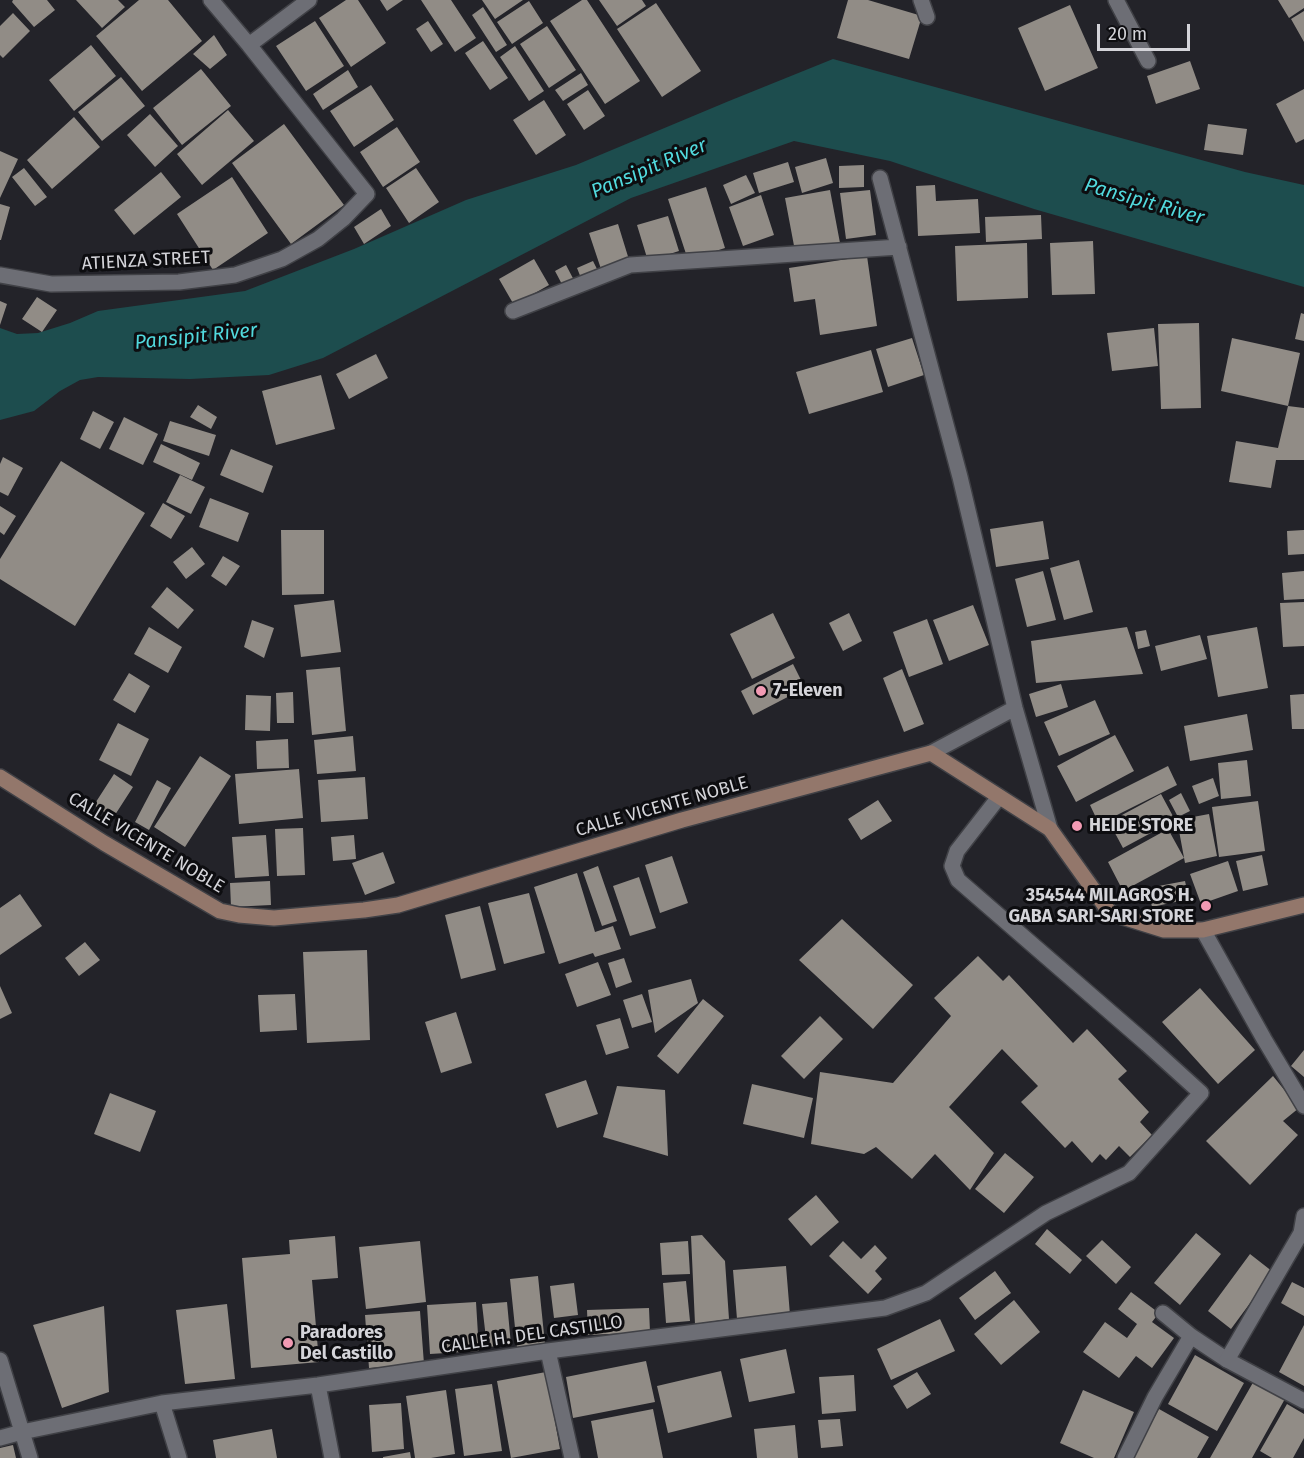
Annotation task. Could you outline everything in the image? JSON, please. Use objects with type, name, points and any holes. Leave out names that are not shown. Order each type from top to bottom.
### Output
[{"type":"main road","name":"CALLE VICENTE NOBLE","points":[[0,777],[104,843],[220,911],[274,918],[364,910],[398,904],[682,820],[931,753]]},
{"type":"main road","points":[[931,753],[1050,829],[1110,913],[1164,930],[1203,930],[1304,906]]},
{"type":"street","points":[[211,0],[249,45],[309,0]]},
{"type":"street","points":[[921,0],[927,17]]},
{"type":"street","points":[[1116,0],[1148,61]]},
{"type":"street","name":"ATIENZA STREET","points":[[0,275],[51,284],[180,282],[235,275],[282,259],[318,239],[343,219],[367,194],[249,45]]},
{"type":"street","points":[[880,178],[960,477],[1015,708],[1050,829]]},
{"type":"street","points":[[513,311],[630,265],[899,247]]},
{"type":"street","points":[[931,753],[1015,708]]},
{"type":"street","name":"CALLE H. DEL CASTILLO","points":[[0,1438],[162,1403],[318,1385],[548,1351],[885,1308],[926,1293],[1046,1213],[1129,1173],[1201,1093],[958,879],[952,866],[957,851],[999,797]]},
{"type":"street","points":[[1203,930],[1304,1106]]},
{"type":"street","points":[[1227,1360],[1301,1233],[1304,1216]]},
{"type":"street","points":[[1163,1313],[1191,1336],[1227,1360],[1304,1401]]},
{"type":"street","points":[[1125,1458],[1155,1397],[1191,1336]]},
{"type":"street","points":[[548,1351],[572,1458]]},
{"type":"street","points":[[0,1360],[30,1458]]},
{"type":"street","points":[[318,1385],[332,1458]]},
{"type":"street","points":[[162,1403],[179,1458]]},
{"type":"water","name":"Pansipit River","points":[[833,59],[1245,172],[1304,185],[1304,287],[1034,209],[890,161],[794,141],[631,198],[323,358],[269,375],[190,379],[98,377],[80,380],[60,391],[34,411],[0,420],[0,328],[17,334],[38,333],[98,311],[245,291],[354,249],[466,200],[576,165]]},
{"type":"building","points":[[13,0],[47,0],[55,10],[34,27],[12,2]]},
{"type":"building","points":[[76,0],[118,0],[125,7],[102,28]]},
{"type":"building","points":[[139,0],[168,0],[202,41],[142,91],[96,36]]},
{"type":"building","points":[[346,0],[358,0],[386,43],[351,67],[319,18]]},
{"type":"building","points":[[380,0],[403,0],[387,11]]},
{"type":"building","points":[[421,0],[451,0],[476,38],[455,52]]},
{"type":"building","points":[[482,0],[523,0],[495,19]]},
{"type":"building","points":[[582,0],[587,0],[640,81],[605,104],[550,21]]},
{"type":"building","points":[[599,0],[642,0],[646,6],[617,26]]},
{"type":"building","points":[[848,0],[868,0],[922,16],[909,59],[837,38]]},
{"type":"building","points":[[1278,0],[1304,0],[1304,8],[1289,18]]},
{"type":"building","points":[[529,1],[543,23],[512,44],[497,22]]},
{"type":"building","points":[[656,3],[701,71],[662,97],[617,29]]},
{"type":"building","points":[[1070,5],[1098,68],[1045,91],[1018,28]]},
{"type":"building","points":[[483,7],[507,45],[496,52],[472,15]]},
{"type":"building","points":[[1304,11],[1304,42],[1291,19]]},
{"type":"building","points":[[13,13],[30,31],[3,58],[0,55],[0,26]]},
{"type":"building","points":[[315,21],[344,66],[306,91],[276,46]]},
{"type":"building","points":[[428,21],[443,44],[431,52],[416,29]]},
{"type":"building","points":[[547,26],[576,70],[549,88],[520,44]]},
{"type":"building","points":[[214,35],[227,55],[210,69],[193,54]]},
{"type":"building","points":[[483,41],[508,78],[490,90],[465,53]]},
{"type":"building","points":[[91,45],[116,76],[74,111],[49,80]]},
{"type":"building","points":[[515,46],[544,91],[529,101],[500,57]]},
{"type":"building","points":[[1190,61],[1200,89],[1156,104],[1147,76]]},
{"type":"building","points":[[201,69],[231,106],[182,145],[153,108]]},
{"type":"building","points":[[348,70],[358,87],[323,110],[313,94]]},
{"type":"building","points":[[581,73],[588,85],[563,101],[555,90]]},
{"type":"building","points":[[121,77],[145,106],[102,141],[78,112]]},
{"type":"building","points":[[371,85],[394,120],[354,147],[330,111]]},
{"type":"building","points":[[1304,89],[1304,139],[1296,143],[1276,104]]},
{"type":"building","points":[[588,90],[605,116],[584,130],[567,104]]},
{"type":"building","points":[[544,100],[566,135],[536,155],[513,120]]},
{"type":"building","points":[[228,110],[254,141],[202,185],[177,154]]},
{"type":"building","points":[[150,114],[178,146],[155,167],[127,135]]},
{"type":"building","points":[[74,117],[100,147],[52,189],[27,160]]},
{"type":"building","points":[[284,124],[344,205],[291,244],[232,163]]},
{"type":"building","points":[[1208,124],[1247,129],[1243,155],[1204,150]]},
{"type":"building","points":[[397,127],[420,162],[383,187],[360,152]]},
{"type":"building","points":[[0,151],[18,159],[0,198]]},
{"type":"building","points":[[826,158],[833,183],[802,193],[795,167]]},
{"type":"building","points":[[788,162],[794,182],[759,193],[753,173]]},
{"type":"building","points":[[864,165],[864,187],[839,188],[839,166]]},
{"type":"building","points":[[24,168],[47,197],[35,206],[12,177]]},
{"type":"building","points":[[416,168],[439,202],[409,223],[386,188]]},
{"type":"building","points":[[161,172],[181,197],[134,235],[114,210]]},
{"type":"building","points":[[746,175],[755,193],[731,204],[723,185]]},
{"type":"building","points":[[232,177],[268,233],[213,270],[177,214]]},
{"type":"building","points":[[935,185],[936,201],[978,199],[980,233],[918,236],[916,186]]},
{"type":"building","points":[[706,187],[725,248],[688,260],[668,199]]},
{"type":"building","points":[[830,190],[840,243],[795,251],[785,198]]},
{"type":"building","points":[[870,190],[876,235],[846,239],[840,193]]},
{"type":"building","points":[[761,195],[774,235],[743,246],[729,207]]},
{"type":"building","points":[[0,204],[10,207],[1,240],[0,240]]},
{"type":"building","points":[[381,209],[391,226],[364,244],[354,227]]},
{"type":"building","points":[[1041,215],[1042,239],[986,242],[985,217]]},
{"type":"building","points":[[668,216],[679,251],[648,261],[637,225]]},
{"type":"building","points":[[618,224],[630,263],[602,272],[589,233]]},
{"type":"building","points":[[1093,241],[1095,294],[1052,295],[1050,243]]},
{"type":"building","points":[[1027,243],[1028,298],[957,301],[955,246]]},
{"type":"building","points":[[867,256],[877,326],[820,335],[815,299],[794,302],[789,268]]},
{"type":"building","points":[[534,259],[549,285],[514,305],[499,279]]},
{"type":"building","points":[[593,261],[600,275],[583,283],[577,268]]},
{"type":"building","points":[[566,265],[576,284],[565,290],[555,271]]},
{"type":"building","points":[[37,297],[57,310],[42,332],[22,319]]},
{"type":"building","points":[[0,301],[7,304],[0,325]]},
{"type":"building","points":[[1301,313],[1304,314],[1304,341],[1295,339]]},
{"type":"building","points":[[1199,323],[1201,408],[1161,409],[1158,324]]},
{"type":"building","points":[[1154,328],[1158,366],[1112,371],[1107,333]]},
{"type":"building","points":[[912,338],[924,375],[888,387],[876,349]]},
{"type":"building","points":[[1232,338],[1300,353],[1288,406],[1221,391]]},
{"type":"building","points":[[871,350],[883,392],[809,414],[796,372]]},
{"type":"building","points":[[376,354],[388,378],[349,399],[336,374]]},
{"type":"building","points":[[321,375],[335,429],[276,445],[262,391]]},
{"type":"building","points":[[198,405],[217,417],[211,429],[190,417]]},
{"type":"building","points":[[1288,406],[1304,408],[1304,460],[1276,460],[1271,488],[1229,482],[1236,441],[1278,448]]},
{"type":"building","points":[[93,411],[114,422],[100,449],[80,439]]},
{"type":"building","points":[[124,417],[158,434],[143,465],[109,449]]},
{"type":"building","points":[[170,421],[216,435],[209,456],[163,441]]},
{"type":"building","points":[[161,444],[200,463],[192,480],[153,462]]},
{"type":"building","points":[[231,449],[273,466],[263,493],[220,475]]},
{"type":"building","points":[[3,457],[23,468],[8,496],[0,492],[0,464]]},
{"type":"building","points":[[61,461],[145,513],[75,626],[0,579],[0,559]]},
{"type":"building","points":[[180,475],[205,487],[191,514],[166,502]]},
{"type":"building","points":[[210,498],[249,513],[238,542],[199,527]]},
{"type":"building","points":[[163,503],[185,516],[171,539],[150,526]]},
{"type":"building","points":[[0,506],[16,516],[4,535],[0,532]]},
{"type":"building","points":[[1043,521],[1049,559],[996,567],[990,529]]},
{"type":"building","points":[[281,530],[324,530],[324,594],[282,595]]},
{"type":"building","points":[[1304,530],[1304,554],[1288,555],[1287,531]]},
{"type":"building","points":[[192,547],[205,564],[186,579],[173,562]]},
{"type":"building","points":[[223,556],[240,566],[226,586],[211,576]]},
{"type":"building","points":[[1079,560],[1093,612],[1064,620],[1050,568]]},
{"type":"building","points":[[1043,571],[1056,620],[1027,627],[1015,579]]},
{"type":"building","points":[[1304,571],[1304,599],[1284,600],[1282,573]]},
{"type":"building","points":[[167,587],[194,610],[178,629],[151,607]]},
{"type":"building","points":[[334,600],[341,652],[301,657],[294,605]]},
{"type":"building","points":[[1304,602],[1304,646],[1283,647],[1280,603]]},
{"type":"building","points":[[973,605],[989,645],[949,661],[933,620]]},
{"type":"building","points":[[773,613],[795,658],[752,679],[730,634]]},
{"type":"building","points":[[849,613],[862,641],[843,651],[829,623]]},
{"type":"building","points":[[927,619],[943,664],[909,677],[893,632]]},
{"type":"building","points":[[252,620],[274,628],[264,658],[244,647]]},
{"type":"building","points":[[149,627],[182,647],[168,673],[134,654]]},
{"type":"building","points":[[1127,627],[1143,674],[1036,683],[1031,641]]},
{"type":"building","points":[[1257,627],[1268,688],[1218,697],[1207,636]]},
{"type":"building","points":[[1146,630],[1150,646],[1138,649],[1135,632]]},
{"type":"building","points":[[1200,635],[1207,659],[1161,671],[1155,646]]},
{"type":"building","points":[[793,664],[805,688],[753,715],[741,691]]},
{"type":"building","points":[[340,667],[346,731],[312,735],[306,670]]},
{"type":"building","points":[[902,669],[924,724],[904,732],[883,678]]},
{"type":"building","points":[[129,673],[150,686],[135,713],[113,700]]},
{"type":"building","points":[[1061,684],[1068,707],[1036,717],[1029,694]]},
{"type":"building","points":[[293,692],[294,723],[277,723],[276,693]]},
{"type":"building","points":[[1304,694],[1304,729],[1292,729],[1290,695]]},
{"type":"building","points":[[246,695],[271,696],[270,731],[245,730]]},
{"type":"building","points":[[1095,700],[1110,734],[1059,756],[1044,722]]},
{"type":"building","points":[[1247,714],[1253,750],[1190,761],[1184,726]]},
{"type":"building","points":[[118,723],[149,739],[131,776],[99,760]]},
{"type":"building","points":[[1115,735],[1134,771],[1076,802],[1057,766]]},
{"type":"building","points":[[353,736],[356,771],[317,774],[314,740]]},
{"type":"building","points":[[288,739],[289,768],[257,769],[256,741]]},
{"type":"building","points":[[200,756],[231,776],[185,847],[154,827]]},
{"type":"building","points":[[1247,760],[1251,796],[1221,799],[1218,763]]},
{"type":"building","points":[[1168,766],[1177,785],[1099,824],[1090,805]]},
{"type":"building","points":[[299,769],[303,818],[239,824],[235,774]]},
{"type":"building","points":[[114,774],[133,787],[113,818],[94,805]]},
{"type":"building","points":[[365,777],[368,819],[321,822],[318,780]]},
{"type":"building","points":[[1213,778],[1219,796],[1199,804],[1192,786]]},
{"type":"building","points":[[157,780],[171,788],[149,830],[135,822]]},
{"type":"building","points":[[1181,793],[1190,811],[1178,817],[1169,800]]},
{"type":"building","points":[[1161,794],[1175,820],[1123,848],[1109,822]]},
{"type":"building","points":[[878,800],[892,821],[861,840],[848,819]]},
{"type":"building","points":[[1258,801],[1265,851],[1219,857],[1212,807]]},
{"type":"building","points":[[1209,814],[1217,856],[1185,863],[1177,820]]},
{"type":"building","points":[[303,828],[305,875],[277,876],[275,829]]},
{"type":"building","points":[[1168,829],[1184,858],[1123,891],[1108,862]]},
{"type":"building","points":[[266,835],[269,876],[235,878],[232,837]]},
{"type":"building","points":[[354,835],[356,859],[333,861],[331,837]]},
{"type":"building","points":[[383,852],[395,883],[365,895],[352,863]]},
{"type":"building","points":[[1262,855],[1268,885],[1243,891],[1236,861]]},
{"type":"building","points":[[672,856],[688,903],[660,913],[645,865]]},
{"type":"building","points":[[1228,861],[1238,891],[1201,904],[1190,874]]},
{"type":"building","points":[[598,866],[617,921],[602,926],[583,872]]},
{"type":"building","points":[[577,873],[595,932],[613,926],[621,949],[595,957],[593,953],[559,964],[534,887]]},
{"type":"building","points":[[639,877],[656,928],[630,936],[613,886]]},
{"type":"building","points":[[270,881],[271,905],[231,907],[230,883]]},
{"type":"building","points":[[1185,881],[1189,899],[1152,907],[1148,888]]},
{"type":"building","points":[[529,893],[545,953],[504,964],[488,903]]},
{"type":"building","points":[[20,894],[42,926],[0,955],[0,908]]},
{"type":"building","points":[[480,906],[496,970],[461,979],[445,915]]},
{"type":"building","points":[[842,919],[913,985],[873,1029],[799,960]]},
{"type":"building","points":[[85,942],[100,960],[79,976],[65,958]]},
{"type":"building","points":[[367,950],[370,1040],[307,1043],[303,952]]},
{"type":"building","points":[[978,956],[1003,981],[1009,975],[1073,1043],[1087,1029],[1127,1071],[1118,1079],[1149,1112],[1140,1122],[1152,1135],[1130,1157],[1119,1146],[1106,1160],[1100,1154],[1092,1163],[1072,1141],[1065,1148],[1021,1102],[1038,1086],[1002,1049],[949,1107],[994,1153],[970,1190],[935,1154],[912,1179],[876,1147],[864,1154],[811,1144],[820,1072],[893,1083],[951,1016],[934,998]]},
{"type":"building","points":[[624,958],[632,982],[616,988],[608,963]]},
{"type":"building","points":[[598,962],[611,995],[577,1007],[565,974]]},
{"type":"building","points":[[691,979],[698,1003],[655,1033],[648,990]]},
{"type":"building","points":[[0,986],[12,1013],[0,1019]]},
{"type":"building","points":[[1200,988],[1255,1050],[1218,1084],[1162,1022]]},
{"type":"building","points":[[295,994],[297,1030],[260,1032],[258,995]]},
{"type":"building","points":[[642,994],[652,1022],[632,1028],[623,1000]]},
{"type":"building","points":[[703,999],[724,1016],[678,1074],[657,1056]]},
{"type":"building","points":[[456,1012],[472,1063],[441,1073],[425,1022]]},
{"type":"building","points":[[820,1016],[843,1039],[804,1079],[781,1056]]},
{"type":"building","points":[[620,1018],[629,1048],[606,1055],[596,1025]]},
{"type":"building","points":[[1304,1050],[1304,1077],[1291,1066]]},
{"type":"building","points":[[1273,1076],[1299,1108],[1283,1121],[1298,1135],[1250,1185],[1206,1141]]},
{"type":"building","points":[[586,1080],[598,1114],[557,1128],[545,1094]]},
{"type":"building","points":[[752,1084],[813,1098],[804,1138],[743,1124]]},
{"type":"building","points":[[617,1086],[665,1090],[668,1156],[603,1137]]},
{"type":"building","points":[[110,1093],[156,1111],[140,1152],[94,1134]]},
{"type":"building","points":[[1005,1153],[1034,1177],[1004,1213],[975,1189]]},
{"type":"building","points":[[816,1195],[839,1222],[811,1246],[788,1219]]},
{"type":"building","points":[[1047,1229],[1082,1260],[1070,1274],[1035,1244]]},
{"type":"building","points":[[1196,1233],[1221,1254],[1180,1305],[1154,1283]]},
{"type":"building","points":[[702,1235],[725,1261],[729,1319],[695,1324],[691,1236]]},
{"type":"building","points":[[335,1236],[338,1278],[312,1280],[319,1362],[251,1368],[242,1258],[290,1254],[289,1240]]},
{"type":"building","points":[[1102,1240],[1131,1267],[1116,1284],[1086,1256]]},
{"type":"building","points":[[420,1241],[426,1302],[366,1309],[359,1247]]},
{"type":"building","points":[[688,1241],[690,1274],[662,1275],[660,1243]]},
{"type":"building","points":[[843,1241],[861,1259],[875,1245],[887,1258],[875,1271],[882,1279],[868,1294],[829,1256]]},
{"type":"building","points":[[1250,1254],[1273,1272],[1231,1329],[1208,1311]]},
{"type":"building","points":[[786,1266],[790,1315],[737,1319],[733,1270]]},
{"type":"building","points":[[995,1271],[1011,1293],[975,1320],[959,1298]]},
{"type":"building","points":[[538,1276],[545,1344],[517,1347],[510,1279]]},
{"type":"building","points":[[686,1281],[690,1321],[666,1323],[663,1283]]},
{"type":"building","points":[[1292,1282],[1304,1288],[1304,1316],[1281,1303]]},
{"type":"building","points":[[574,1283],[578,1315],[554,1318],[550,1286]]},
{"type":"building","points":[[1131,1292],[1159,1313],[1152,1322],[1174,1338],[1152,1368],[1136,1356],[1119,1378],[1083,1352],[1105,1322],[1127,1338],[1137,1324],[1118,1309]]},
{"type":"building","points":[[1014,1300],[1040,1332],[1001,1365],[974,1334]]},
{"type":"building","points":[[476,1302],[479,1351],[430,1354],[427,1305]]},
{"type":"building","points":[[507,1302],[511,1345],[487,1347],[482,1304]]},
{"type":"building","points":[[227,1304],[235,1379],[185,1384],[176,1310]]},
{"type":"building","points":[[104,1306],[109,1392],[62,1408],[33,1325]]},
{"type":"building","points":[[649,1308],[650,1332],[588,1335],[587,1310]]},
{"type":"building","points":[[420,1311],[424,1364],[369,1368],[365,1315]]},
{"type":"building","points":[[940,1319],[955,1351],[891,1380],[877,1349]]},
{"type":"building","points":[[1304,1325],[1304,1386],[1279,1372]]},
{"type":"building","points":[[786,1349],[795,1393],[749,1402],[740,1359]]},
{"type":"building","points":[[1195,1355],[1244,1383],[1217,1431],[1168,1404]]},
{"type":"building","points":[[646,1361],[655,1402],[573,1418],[566,1377]]},
{"type":"building","points":[[721,1371],[732,1417],[668,1433],[657,1386]]},
{"type":"building","points":[[546,1372],[560,1449],[511,1458],[497,1381]]},
{"type":"building","points":[[917,1372],[931,1394],[907,1409],[893,1386]]},
{"type":"building","points":[[854,1375],[856,1411],[822,1414],[819,1377]]},
{"type":"building","points":[[1255,1379],[1286,1397],[1252,1458],[1210,1458]]},
{"type":"building","points":[[492,1384],[502,1451],[464,1456],[455,1389]]},
{"type":"building","points":[[446,1390],[455,1454],[415,1458],[406,1396]]},
{"type":"building","points":[[1083,1390],[1134,1412],[1114,1458],[1094,1458],[1060,1443]]},
{"type":"building","points":[[401,1403],[404,1449],[372,1452],[369,1405]]},
{"type":"building","points":[[1287,1404],[1304,1414],[1304,1438],[1293,1458],[1272,1458],[1260,1451]]},
{"type":"building","points":[[653,1409],[663,1458],[598,1458],[591,1421]]},
{"type":"building","points":[[1159,1409],[1209,1437],[1197,1458],[1132,1458]]},
{"type":"building","points":[[840,1419],[843,1446],[821,1448],[818,1420]]},
{"type":"building","points":[[795,1425],[798,1458],[757,1458],[754,1429]]},
{"type":"building","points":[[272,1429],[277,1458],[216,1458],[213,1440]]},
{"type":"building","points":[[13,1445],[16,1458],[0,1458],[0,1448]]},
{"type":"building","points":[[410,1452],[411,1458],[383,1458],[383,1457]]},
{"type":"place","name":"7-Eleven","points":[[761,691]]},
{"type":"place","name":"HEIDE STORE","points":[[1077,826]]},
{"type":"place","name":"354544 MILAGROS H. GABA SARI-SARI STORE","points":[[1206,906]]},
{"type":"place","name":"Paradores Del Castillo","points":[[288,1343]]}]
